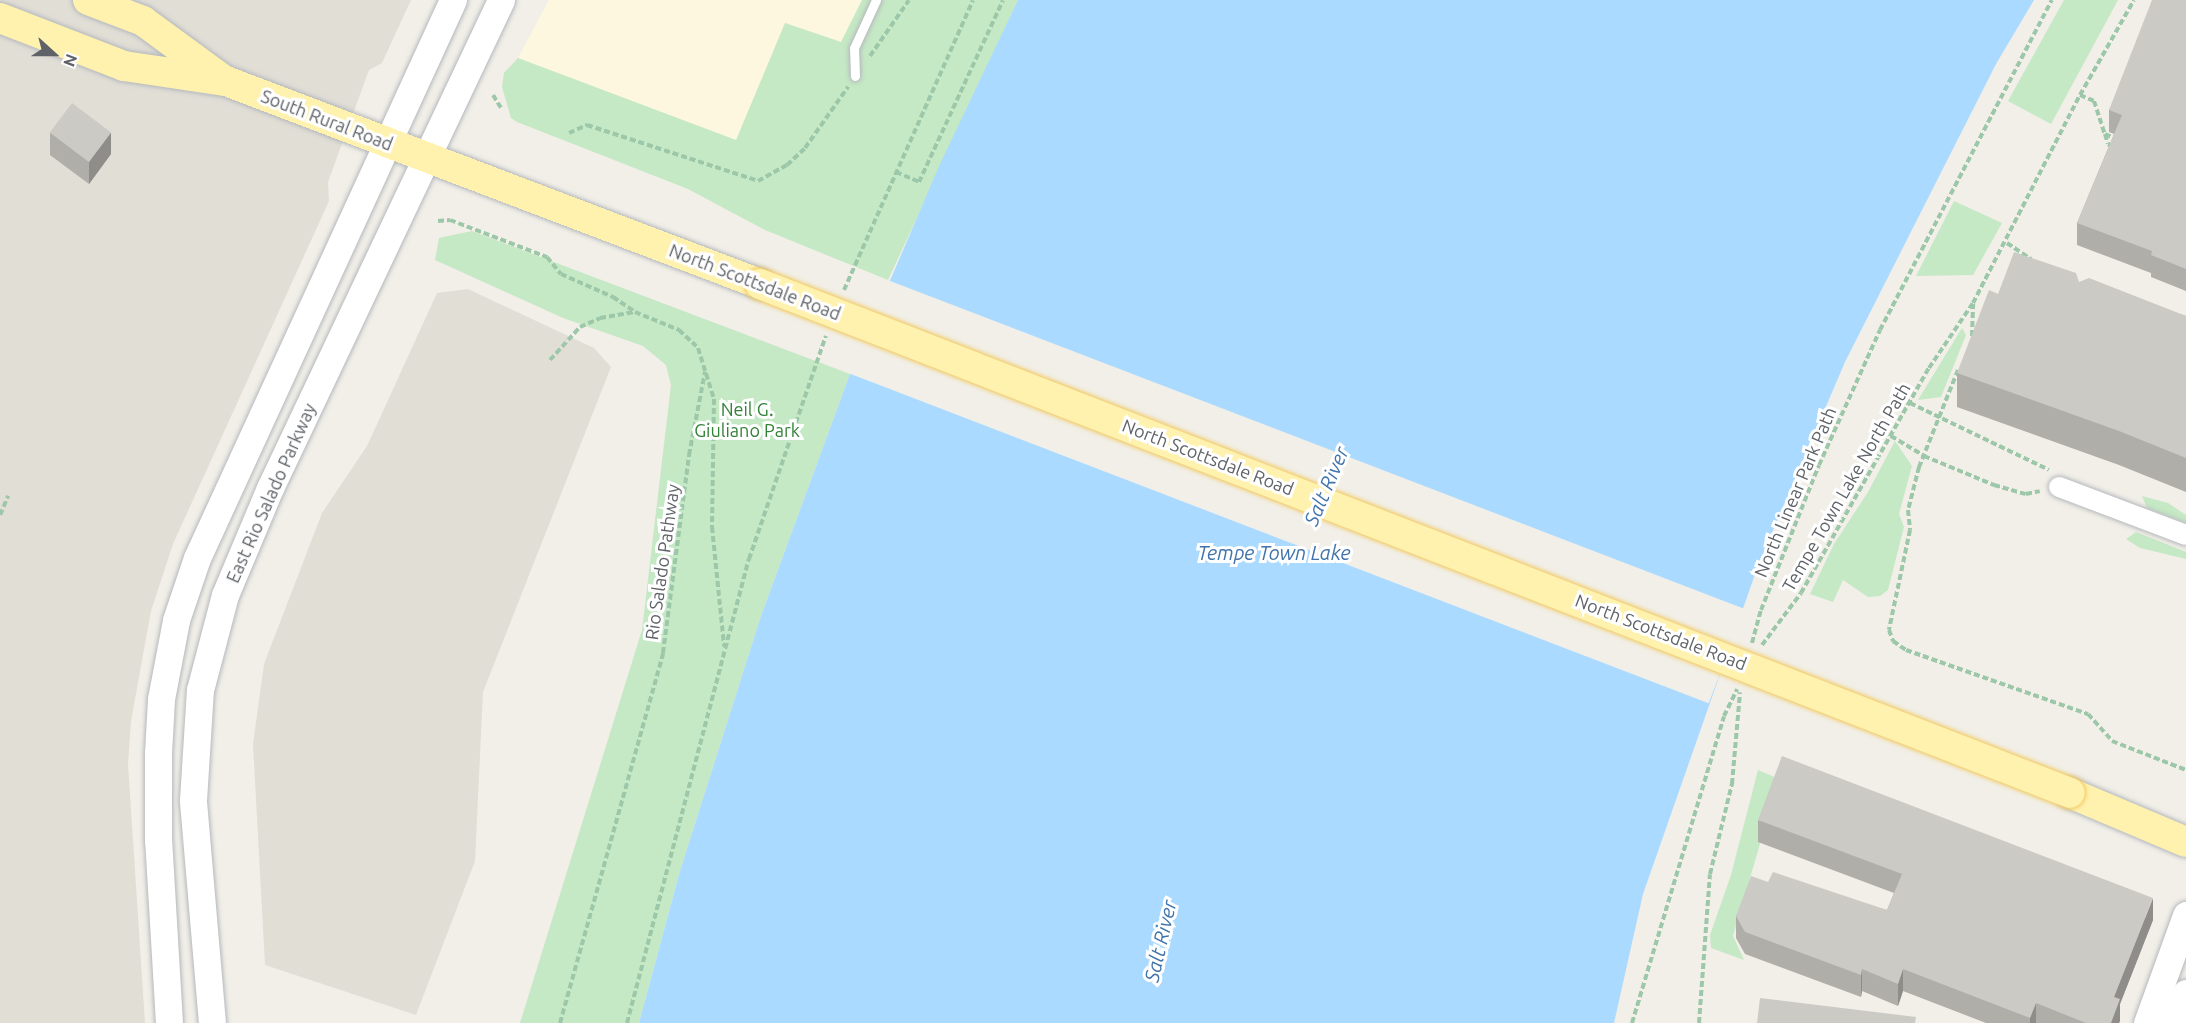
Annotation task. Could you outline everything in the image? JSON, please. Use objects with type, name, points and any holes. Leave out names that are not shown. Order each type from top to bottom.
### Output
[{"type":"main road","name":"South Rural Road","points":[[88,0],[143,21],[226,81]]},
{"type":"main road","points":[[169,1023],[158,840],[161,699],[169,649],[197,558],[389,144],[453,0]]},
{"type":"main road","name":"East Rio Salado Parkway","points":[[212,1023],[193,800],[200,690],[225,595],[270,488],[428,159],[501,0]]},
{"type":"main road","name":"South Rural Road","points":[[0,18],[124,66],[226,81],[428,159]]},
{"type":"main road","name":"North Scottsdale Road","points":[[428,159],[760,284],[2070,793],[2186,842]]},
{"type":"main road","points":[[2147,1023],[2186,915]]},
{"type":"main road","points":[[2175,1023],[2186,993]]},
{"type":"street","points":[[2060,487],[2186,535]]},
{"type":"lane","points":[[855,76],[854,48],[876,0]]},
{"type":"path","points":[[569,133],[587,125],[758,181],[788,165],[805,148],[909,0]]},
{"type":"path","points":[[896,172],[919,182],[1003,0]]},
{"type":"path","name":"North Linear Park Path","points":[[1750,651],[1761,610],[1880,330],[2052,0]]},
{"type":"path","name":"Tempe Town Lake North Path","points":[[1758,650],[1802,593],[1910,403],[1973,303],[2007,243],[2080,95],[2134,0]]},
{"type":"path","points":[[493,95],[501,108]]},
{"type":"path","points":[[2080,95],[2094,101],[2108,144],[2117,148]]},
{"type":"path","points":[[2105,134],[2120,140]]},
{"type":"path","points":[[438,221],[450,220],[547,257],[561,274],[613,297],[635,312],[679,330],[691,339],[714,399],[712,527],[724,650],[627,1023]]},
{"type":"path","points":[[2007,243],[2035,261]]},
{"type":"path","points":[[1968,345],[1972,335],[1973,303]]},
{"type":"path","points":[[550,360],[580,327],[600,318],[635,312]]},
{"type":"path","points":[[1960,366],[1924,456],[1908,510],[1910,530],[1889,630],[1893,641],[1906,650],[2088,714],[2112,741],[2186,770]]},
{"type":"path","name":"Rio Salado Pathway","points":[[560,1023],[663,653],[689,455],[705,372]]},
{"type":"path","points":[[1892,436],[1924,456],[2026,494],[2060,487],[2049,470],[1910,403]]},
{"type":"path","points":[[0,515],[8,496]]},
{"type":"path","points":[[1632,1023],[1720,727],[1742,681],[1732,784],[1710,874],[1699,1023]]},
{"type":"shaded area","points":[[0,0],[411,0],[382,63],[369,70],[328,182],[329,201],[173,544],[151,611],[131,721],[128,764],[145,1023],[0,1023]]},
{"type":"shaded area","points":[[549,0],[862,0],[841,42],[785,23],[737,141],[518,58]]},
{"type":"shaded area","points":[[468,289],[594,348],[611,367],[483,692],[475,861],[416,1015],[265,965],[253,744],[264,664],[322,513],[367,446],[437,293]]},
{"type":"green space","points":[[862,0],[1018,0],[888,280],[765,230],[688,189],[517,122],[511,118],[502,87],[504,73],[518,58],[736,140],[785,23],[841,42]]},
{"type":"green space","points":[[2064,0],[2118,0],[2051,124],[2008,101]]},
{"type":"green space","points":[[1954,201],[2002,223],[1973,275],[1916,276]]},
{"type":"green space","name":"Neil G. Giuliano Park","points":[[472,231],[850,374],[761,616],[680,871],[639,1023],[520,1023],[642,630],[671,385],[666,365],[643,346],[563,318],[435,260],[439,238]]},
{"type":"green space","points":[[1962,328],[1966,335],[1941,397],[1918,400]]},
{"type":"green space","points":[[1895,441],[1912,466],[1899,514],[1904,527],[1888,590],[1880,596],[1868,597],[1843,580],[1833,602],[1810,594],[1834,544],[1868,492]]},
{"type":"green space","points":[[2142,496],[2168,503],[2186,515],[2186,523],[2147,508]]},
{"type":"green space","points":[[2136,532],[2186,552],[2186,559],[2140,548],[2126,539]]},
{"type":"green space","points":[[1758,770],[1779,779],[1733,936],[1744,960],[1711,948],[1710,935],[1731,875]]},
{"type":"water","name":"Tempe Town Lake","points":[[1018,0],[2034,0],[1996,64],[1845,362],[1759,563],[1643,894],[1614,1023],[639,1023],[680,871],[761,616],[850,374],[940,164]]},
{"type":"pier","points":[[885,279],[1745,609],[1709,703],[849,373]]},
{"type":"building","points":[[2152,0],[2186,0],[2186,269],[2151,255],[2152,251],[2077,223],[2122,115],[2109,110]]},
{"type":"building","points":[[72,103],[111,132],[89,162],[50,133]]},
{"type":"building","points":[[2014,252],[2076,273],[2079,282],[2089,278],[2186,316],[2186,458],[2119,431],[1957,373],[1989,290],[1998,294]]},
{"type":"building","points":[[1782,756],[2153,898],[2114,997],[2120,999],[2111,1023],[2086,1023],[2036,1003],[2030,1018],[1903,969],[1898,984],[1862,969],[1861,975],[1745,932],[1736,916],[1751,876],[1768,882],[1773,872],[1887,910],[1902,874],[1758,820]]},
{"type":"building","points":[[1760,998],[1916,1017],[1915,1023],[1757,1023]]},
{"type":"water label","name":"Salt River","points":[[1326,486]]},
{"type":"water label","name":"Salt River","points":[[1160,941]]}]
